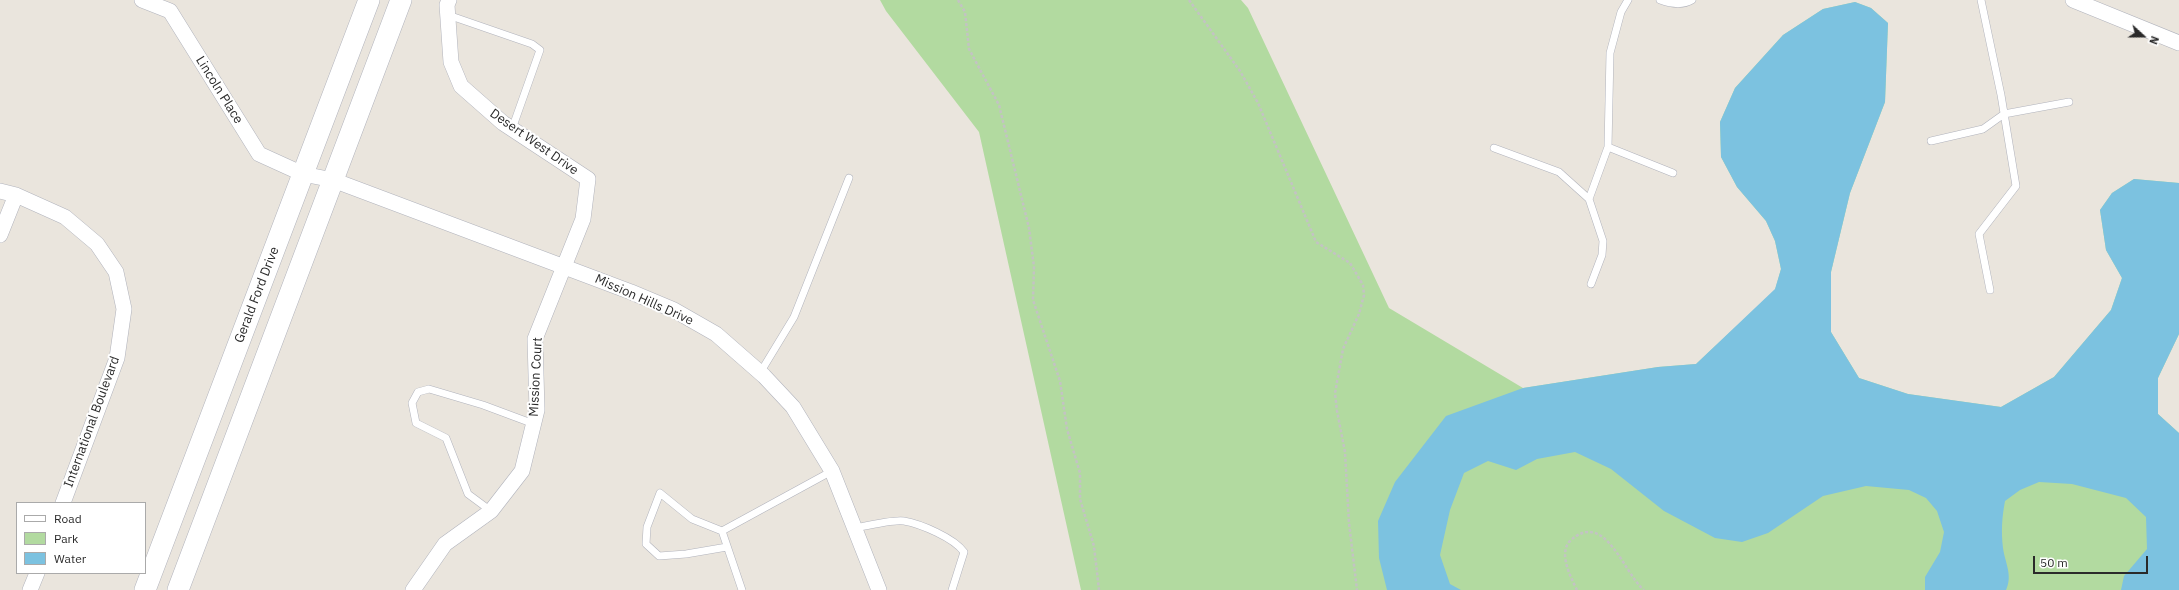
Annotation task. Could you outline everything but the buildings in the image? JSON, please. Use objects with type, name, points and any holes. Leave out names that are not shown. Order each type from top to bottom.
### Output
[{"type":"main road","name":"Gerald Ford Drive","points":[[145,590],[369,0]]},
{"type":"main road","points":[[178,590],[401,0]]},
{"type":"street","name":"Lincoln Place","points":[[142,0],[170,11],[259,154],[303,174]]},
{"type":"street","points":[[2073,0],[2179,43]]},
{"type":"street","name":"Desert West Drive","points":[[448,7],[451,62],[461,86],[512,129],[588,179],[583,219],[563,266]]},
{"type":"street","name":"Mission Hills Drive","points":[[303,174],[333,180],[563,266],[674,310],[716,334],[760,373],[793,407],[832,471],[879,590]]},
{"type":"street","name":"International Boulevard","points":[[0,191],[16,195],[65,216],[97,244],[116,272],[124,309],[117,358],[63,502]]},
{"type":"street","points":[[0,235],[16,195]]},
{"type":"street","name":"Mission Court","points":[[413,590],[445,544],[491,511],[522,471],[537,410],[535,339],[563,266]]},
{"type":"street","points":[[30,590],[37,574]]},
{"type":"lane","points":[[1589,199],[1608,147],[1610,53],[1621,12],[1628,0]]},
{"type":"lane","points":[[1660,0],[1670,4],[1681,4],[1692,0]]},
{"type":"lane","points":[[1981,0],[2004,114],[2016,186],[1979,234],[1990,290]]},
{"type":"lane","points":[[448,7],[532,44],[540,50],[512,129]]},
{"type":"lane","points":[[1931,141],[1983,129],[2004,114],[2069,102]]},
{"type":"lane","points":[[1608,147],[1673,173]]},
{"type":"lane","points":[[1494,148],[1559,172],[1589,199],[1603,241],[1602,255],[1591,284]]},
{"type":"lane","points":[[760,373],[794,317],[849,178]]},
{"type":"lane","points":[[491,511],[468,494],[446,438],[416,423],[412,403],[418,392],[429,389],[483,405],[534,424]]},
{"type":"lane","points":[[722,531],[832,471]]},
{"type":"lane","points":[[722,531],[692,519],[660,493],[647,527],[646,544],[659,556],[686,554],[727,547]]},
{"type":"lane","points":[[854,528],[903,520],[945,536],[960,546],[964,552],[952,590]]},
{"type":"lane","points":[[722,531],[742,590]]},
{"type":"path","points":[[958,0],[965,12],[969,48],[999,105],[1029,228],[1034,267],[1033,300],[1060,381],[1067,429],[1080,473],[1080,499],[1094,546],[1099,590]]},
{"type":"path","points":[[1189,0],[1240,71],[1258,103],[1316,242],[1350,263],[1363,285],[1364,296],[1359,314],[1343,349],[1335,393],[1336,411],[1345,452],[1349,523],[1357,590]]},
{"type":"path","points":[[1577,590],[1565,557],[1567,544],[1576,536],[1585,532],[1598,534],[1608,541],[1644,590]]},
{"type":"green space","points":[[880,0],[1241,0],[1248,8],[1389,308],[1523,388],[1658,367],[1696,364],[1775,290],[1781,269],[1775,241],[1766,221],[1737,187],[1721,157],[1720,122],[1735,88],[1783,35],[1823,9],[1855,2],[1871,8],[1888,23],[1885,102],[1850,193],[1831,272],[1831,332],[1859,378],[1908,394],[2001,407],[2054,377],[2111,310],[2122,278],[2106,250],[2100,210],[2112,193],[2134,179],[2179,183],[2179,334],[2158,378],[2158,414],[2179,433],[2179,590],[1081,590],[979,132],[886,11]]},
{"type":"water","points":[[1855,2],[1871,8],[1888,23],[1885,102],[1850,193],[1831,272],[1831,332],[1859,378],[1908,394],[2001,407],[2054,377],[2111,310],[2122,278],[2106,250],[2100,210],[2112,193],[2134,179],[2179,183],[2179,334],[2158,378],[2158,414],[2179,433],[2179,590],[2121,590],[2124,576],[2147,549],[2146,517],[2126,498],[2072,484],[2039,482],[2020,490],[2005,501],[2002,530],[2003,548],[2009,574],[2006,590],[1925,590],[1925,577],[1940,552],[1944,532],[1937,511],[1926,498],[1909,490],[1866,486],[1823,496],[1768,533],[1742,542],[1715,538],[1664,511],[1611,469],[1575,452],[1537,459],[1516,470],[1488,461],[1464,473],[1450,510],[1440,555],[1450,584],[1461,590],[1387,590],[1379,558],[1378,521],[1395,482],[1446,416],[1523,388],[1658,367],[1696,364],[1775,289],[1781,269],[1775,241],[1766,221],[1737,187],[1721,157],[1720,122],[1735,88],[1783,35],[1823,9]]}]
